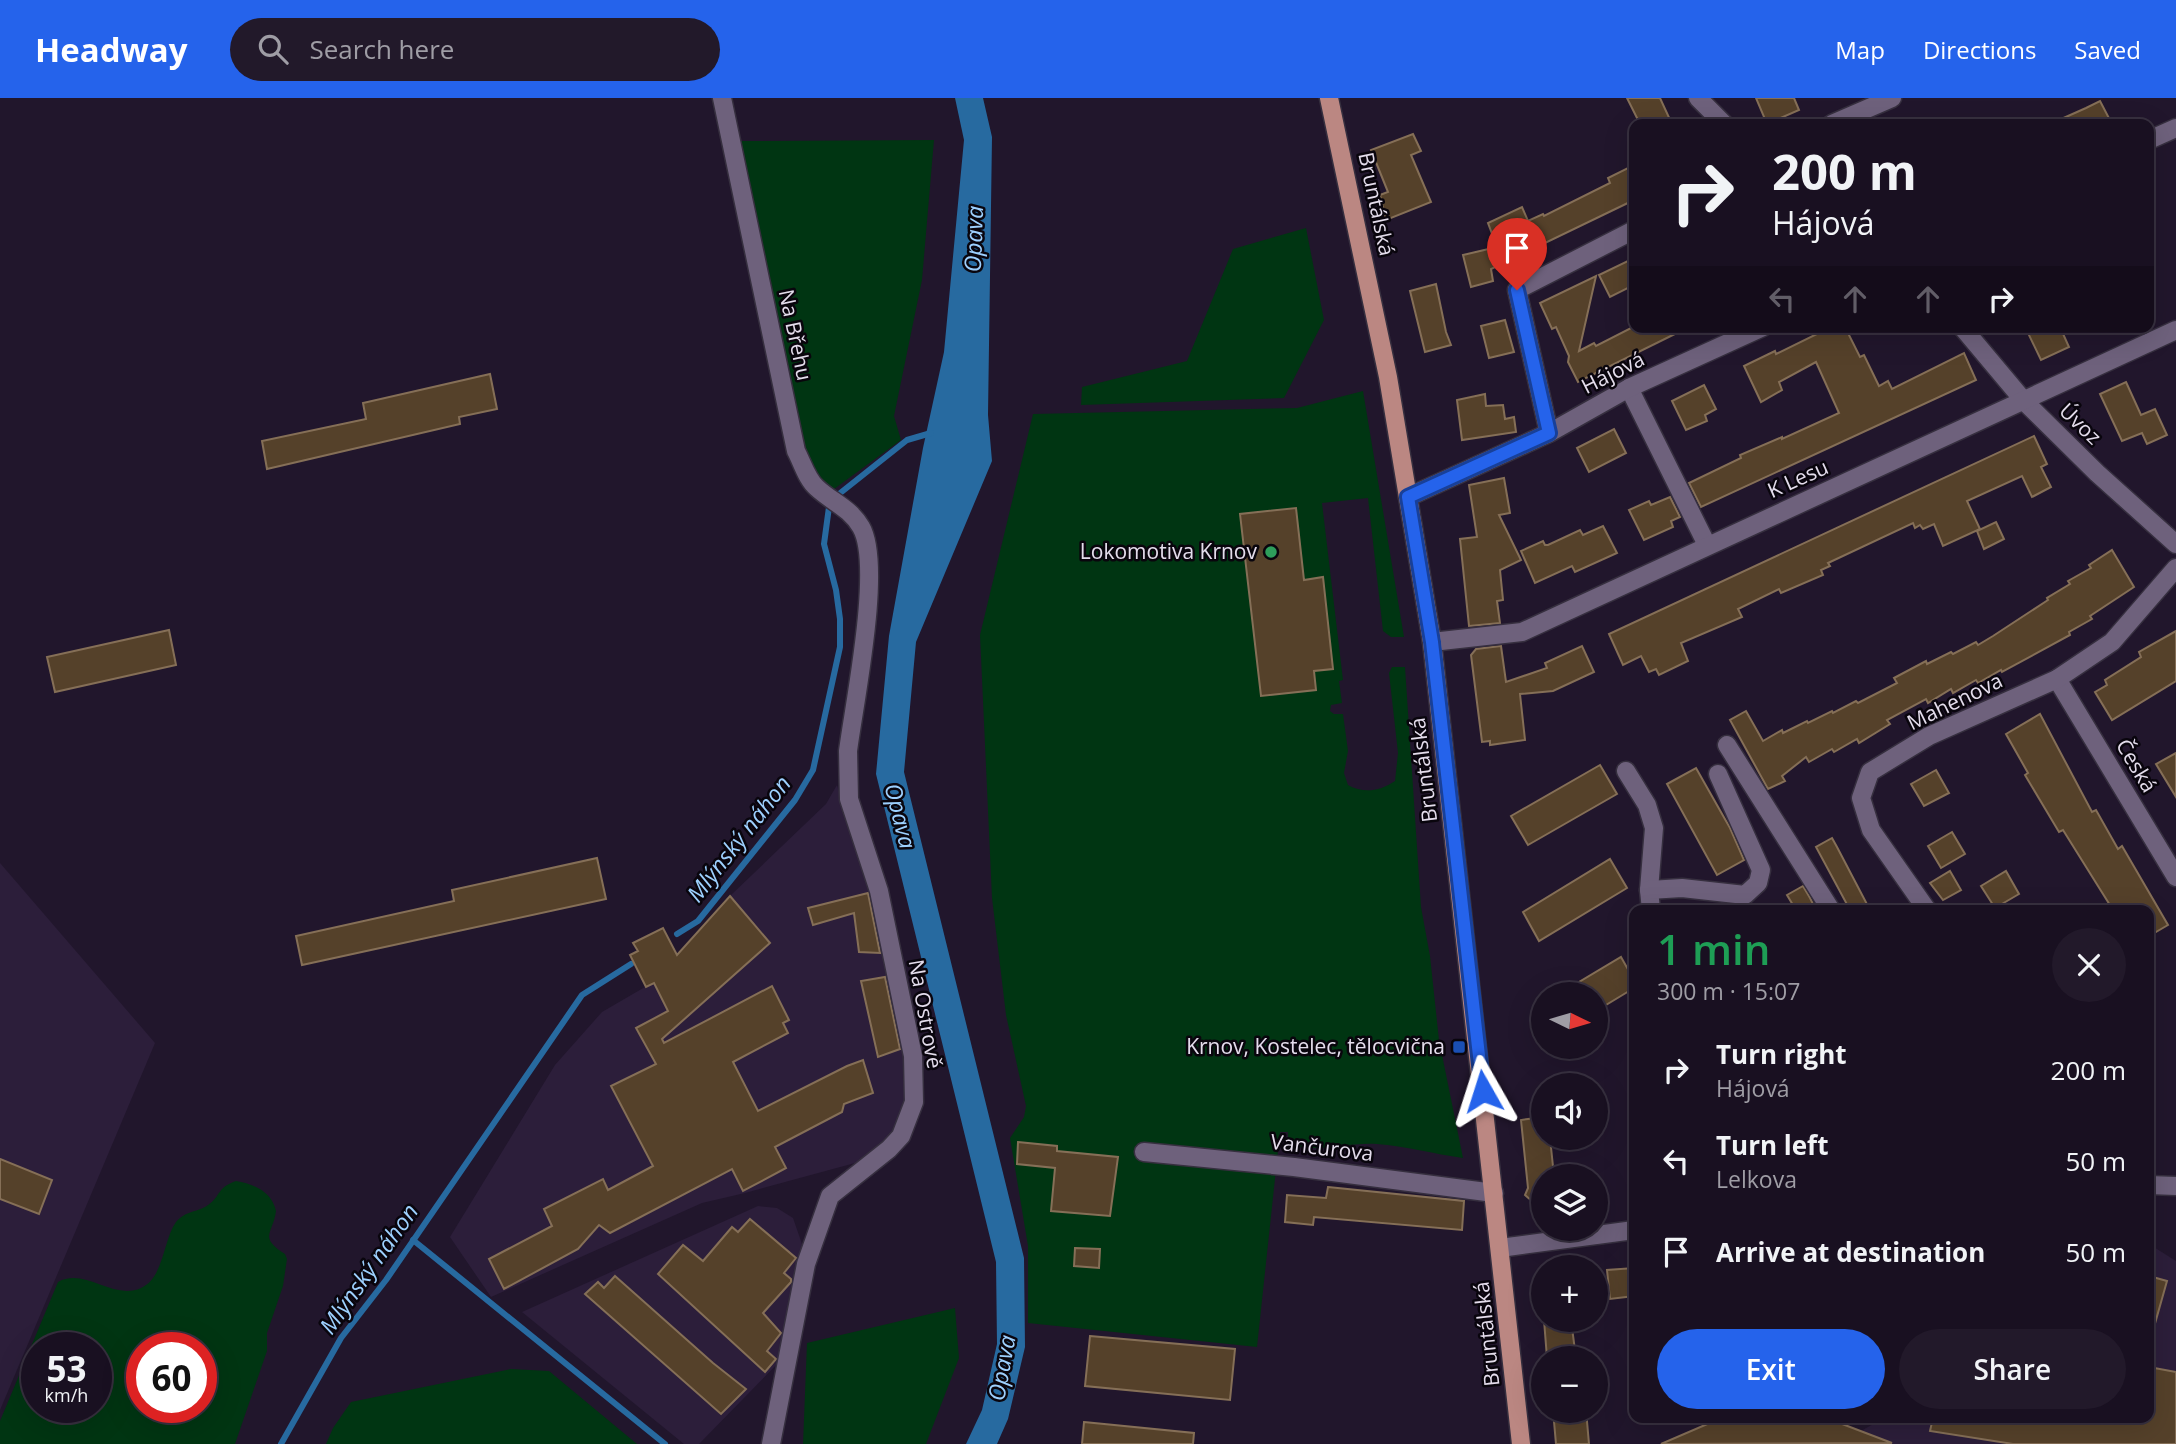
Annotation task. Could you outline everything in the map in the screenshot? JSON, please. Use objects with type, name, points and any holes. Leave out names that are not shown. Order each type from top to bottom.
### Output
[{"type":"main road","name":"Bruntálská","points":[[1329,98],[1386,364],[1432,642],[1521,1444]]},
{"type":"street","name":"Na Břehu","points":[[722,98],[796,450],[814,486],[845,508],[863,530],[869,556]]},
{"type":"street","points":[[1698,98],[1719,119]]},
{"type":"street","points":[[1844,119],[1892,98]]},
{"type":"street","points":[[2154,138],[2176,128]]},
{"type":"street","points":[[1549,433],[1517,290],[1629,233]]},
{"type":"street","name":"K Lesu","points":[[1432,642],[1522,632],[2176,330]]},
{"type":"street","name":"Hájová","points":[[1408,497],[1549,433],[1629,388],[1750,333]]},
{"type":"street","name":"Úvoz","points":[[1967,333],[2024,401],[2097,473],[2176,544]]},
{"type":"street","points":[[1629,388],[1707,545]]},
{"type":"street","name":"Na Ostrově","points":[[771,1444],[806,1264],[830,1196],[895,1143],[908,1122],[914,1102],[913,1056],[878,891],[849,799],[848,751],[868,607],[869,556]]},
{"type":"street","name":"Mahenova","points":[[1924,905],[1871,830],[1861,798],[1870,772],[1929,736],[2057,679],[2112,642],[2176,568]]},
{"type":"street","name":"Česká","points":[[2057,679],[2176,877]]},
{"type":"street","points":[[1727,744],[1828,905]]},
{"type":"street","points":[[1626,771],[1647,805],[1654,828],[1649,890],[1650,905]]},
{"type":"street","points":[[1649,890],[1682,888],[1745,895],[1758,883],[1761,870],[1718,775]]},
{"type":"street","name":"Vančurova","points":[[1144,1152],[1294,1167],[1494,1193]]},
{"type":"street","points":[[2154,1185],[2176,1186]]},
{"type":"street","points":[[1500,1248],[1629,1231]]},
{"type":"shaded area","points":[[837,785],[869,892],[873,896],[907,1046],[909,1104],[886,1141],[866,1160],[702,1203],[491,1297],[450,1237],[555,1065],[602,1012],[645,987],[630,955],[637,951],[633,943],[663,928],[678,955],[730,896],[826,804]]},
{"type":"shaded area","points":[[0,863],[155,1043],[33,1332],[21,1332],[21,1360],[0,1410]]},
{"type":"shaded area","points":[[758,1206],[777,1208],[793,1218],[802,1244],[781,1360],[699,1444],[684,1444],[522,1312]]},
{"type":"shaded area","points":[[2154,1247],[2176,1261],[2176,1444],[1667,1444],[1689,1432],[1717,1423],[1836,1423],[1861,1431],[1875,1423],[2154,1423]]},
{"type":"green space","points":[[934,140],[922,280],[894,416],[901,440],[830,492],[818,482],[803,452],[740,141]]},
{"type":"green space","points":[[1306,228],[1324,320],[1284,398],[1081,405],[1082,387],[1187,361],[1233,249]]},
{"type":"green space","points":[[1363,391],[1404,637],[1391,637],[1383,631],[1368,498],[1322,503],[1343,680],[1339,681],[1342,703],[1331,705],[1330,711],[1343,714],[1348,751],[1344,773],[1348,785],[1366,790],[1378,789],[1395,781],[1398,753],[1389,673],[1392,667],[1405,667],[1421,907],[1430,956],[1439,1040],[1463,1158],[1377,1144],[1300,1147],[1291,1142],[1288,1132],[1280,1132],[1257,1347],[1028,1323],[1028,1246],[1010,1138],[1024,1117],[1026,1106],[1006,1015],[992,898],[980,635],[1033,414],[1297,408]]},
{"type":"green space","points":[[236,1181],[261,1190],[271,1199],[276,1211],[269,1239],[287,1259],[283,1286],[267,1333],[267,1351],[235,1444],[0,1444],[0,1421],[21,1371],[21,1423],[112,1423],[112,1332],[37,1332],[58,1282],[78,1278],[120,1290],[141,1288],[149,1283],[159,1267],[176,1222],[184,1215],[208,1205],[222,1189]]},
{"type":"green space","points":[[955,1308],[959,1358],[926,1444],[803,1444],[807,1343]]},
{"type":"green space","points":[[511,1369],[549,1371],[637,1444],[326,1444],[333,1428],[351,1402]]},
{"type":"water","name":"Opava","points":[[955,98],[983,98],[992,137],[988,415],[992,461],[916,642],[904,772],[1024,1258],[1025,1347],[1008,1419],[997,1444],[966,1444],[982,1410],[997,1344],[996,1262],[876,774],[889,636],[923,448],[944,352],[964,140]]},
{"type":"building","points":[[1627,98],[1660,98],[1670,119],[1638,119]]},
{"type":"building","points":[[1756,98],[1794,98],[1799,110],[1778,119],[1765,119]]},
{"type":"building","points":[[2100,101],[2109,119],[2061,119]]},
{"type":"building","points":[[1413,134],[1421,151],[1411,155],[1431,202],[1386,220],[1380,195],[1388,192],[1371,150]]},
{"type":"building","points":[[1629,168],[1629,202],[1491,269],[1493,281],[1471,287],[1463,255],[1497,247],[1488,223],[1522,207],[1528,221],[1543,214],[1544,216],[1610,183],[1608,178]]},
{"type":"building","points":[[1629,260],[1629,288],[1610,297],[1599,275]]},
{"type":"building","points":[[1596,276],[1579,351],[1594,343],[1596,346],[1629,329],[1629,333],[1677,333],[1578,382],[1556,327],[1552,329],[1540,303]]},
{"type":"building","points":[[1436,284],[1451,345],[1425,352],[1410,291]]},
{"type":"building","points":[[1505,320],[1514,352],[1489,358],[1481,326]]},
{"type":"building","points":[[1819,333],[1848,333],[1860,357],[1864,355],[1879,386],[1888,381],[1892,389],[1964,353],[1976,380],[1701,507],[1689,483],[1741,458],[1740,455],[1839,413],[1816,362],[1779,382],[1782,390],[1761,402],[1744,366],[1775,351],[1776,354]]},
{"type":"building","points":[[2028,333],[2063,333],[2069,347],[2041,360]]},
{"type":"building","points":[[490,374],[497,409],[459,417],[460,424],[267,469],[262,441],[366,419],[363,403]]},
{"type":"building","points":[[2126,382],[2141,415],[2155,409],[2167,435],[2147,444],[2142,433],[2122,441],[2100,394]]},
{"type":"building","points":[[1704,385],[1716,409],[1705,415],[1707,421],[1686,430],[1672,401]]},
{"type":"building","points":[[1485,394],[1486,406],[1503,405],[1505,419],[1514,417],[1516,432],[1462,440],[1457,400]]},
{"type":"building","points":[[1614,429],[1626,453],[1589,472],[1577,448]]},
{"type":"building","points":[[2034,436],[2047,464],[2041,467],[2051,487],[2032,497],[2022,476],[1967,501],[1980,529],[1943,546],[1934,524],[1923,529],[1920,525],[1915,528],[1913,523],[1828,563],[1830,566],[1821,570],[1823,575],[1781,593],[1779,589],[1738,609],[1742,617],[1681,643],[1688,661],[1659,675],[1656,669],[1649,672],[1641,656],[1623,665],[1609,634]]},
{"type":"building","points":[[1504,478],[1510,513],[1499,515],[1521,560],[1500,570],[1503,600],[1497,601],[1500,623],[1469,626],[1460,539],[1477,537],[1469,485]]},
{"type":"building","points":[[1670,497],[1680,517],[1671,521],[1673,527],[1644,540],[1629,510],[1649,501],[1651,505]]},
{"type":"building","points":[[1296,508],[1304,580],[1323,577],[1333,669],[1314,671],[1316,690],[1261,696],[1240,514]]},
{"type":"building","points":[[1996,522],[2004,539],[1984,549],[1977,531]]},
{"type":"building","points":[[1603,526],[1617,553],[1575,572],[1572,566],[1535,583],[1521,551],[1543,541],[1548,545],[1580,530],[1583,535]]},
{"type":"building","points":[[2112,550],[2134,587],[2090,616],[2092,619],[2069,632],[2070,635],[1978,683],[1976,680],[1953,693],[1951,689],[1928,703],[1926,699],[1887,720],[1890,724],[1859,743],[1857,739],[1809,762],[1806,757],[1782,776],[1785,781],[1768,789],[1730,720],[1746,711],[1763,741],[1782,730],[1783,733],[1856,701],[1858,703],[1897,683],[1894,678],[1926,661],[1927,664],[1976,642],[1978,645],[1993,636],[2048,600],[2047,598],[2070,584],[2068,581],[2091,568],[2089,565]]},
{"type":"building","points":[[169,630],[176,665],[55,692],[47,657]]},
{"type":"building","points":[[2176,631],[2176,681],[2112,720],[2095,692],[2107,685],[2105,680],[2141,657],[2139,652]]},
{"type":"building","points":[[1501,646],[1506,682],[1547,668],[1545,663],[1582,646],[1594,672],[1553,691],[1520,694],[1525,740],[1490,745],[1490,741],[1482,742],[1471,655],[1476,649]]},
{"type":"building","points":[[2040,714],[2092,812],[2096,810],[2118,849],[2122,846],[2168,925],[2154,933],[2154,905],[2110,905],[2063,830],[2059,832],[2025,775],[2028,773],[2006,734]]},
{"type":"building","points":[[2176,753],[2176,797],[2156,764]]},
{"type":"building","points":[[1600,765],[1617,794],[1528,845],[1511,816]]},
{"type":"building","points":[[1696,768],[1730,828],[1744,860],[1717,875],[1667,784]]},
{"type":"building","points":[[1936,770],[1949,793],[1924,806],[1911,784]]},
{"type":"building","points":[[1952,832],[1965,854],[1941,868],[1928,846]]},
{"type":"building","points":[[1832,838],[1867,905],[1847,905],[1816,847]]},
{"type":"building","points":[[597,858],[606,899],[302,965],[296,936],[454,901],[452,890]]},
{"type":"building","points":[[1610,859],[1627,888],[1539,941],[1523,912]]},
{"type":"building","points":[[1950,871],[1961,890],[1943,900],[1930,883]]},
{"type":"building","points":[[2006,871],[2019,894],[2000,905],[1993,905],[1981,886]]},
{"type":"building","points":[[1803,886],[1813,905],[1793,905],[1787,895]]},
{"type":"building","points":[[868,893],[880,953],[859,952],[854,913],[813,925],[808,908]]},
{"type":"building","points":[[730,896],[770,943],[662,1039],[664,1043],[772,986],[789,1020],[783,1023],[788,1033],[733,1062],[758,1111],[863,1060],[873,1093],[844,1104],[842,1112],[775,1147],[786,1168],[743,1191],[732,1169],[610,1233],[599,1225],[578,1249],[504,1289],[489,1259],[552,1226],[544,1209],[603,1179],[608,1190],[653,1166],[611,1086],[656,1064],[636,1028],[668,1011],[654,983],[646,987],[630,955],[638,951],[633,943],[663,928],[677,955]]},
{"type":"building","points":[[1621,957],[1629,971],[1629,991],[1608,1004],[1608,982],[1579,982]]},
{"type":"building","points":[[885,977],[900,1049],[878,1057],[861,981]]},
{"type":"building","points":[[1531,1119],[1531,1150],[1551,1150],[1553,1164],[1531,1164],[1531,1200],[1525,1195],[1528,1188],[1521,1120]]},
{"type":"building","points":[[1018,1142],[1057,1146],[1057,1151],[1118,1157],[1110,1216],[1051,1211],[1055,1168],[1017,1164]]},
{"type":"building","points":[[0,1159],[52,1180],[39,1214],[0,1199]]},
{"type":"building","points":[[1328,1187],[1464,1201],[1462,1230],[1314,1217],[1313,1225],[1285,1222],[1287,1195],[1326,1198]]},
{"type":"building","points":[[750,1219],[796,1258],[784,1273],[791,1282],[763,1313],[781,1333],[767,1351],[776,1359],[765,1372],[658,1274],[683,1245],[703,1261],[732,1227],[738,1232]]},
{"type":"building","points":[[1075,1248],[1100,1249],[1099,1268],[1074,1266]]},
{"type":"building","points":[[1629,1268],[1629,1297],[1610,1299],[1608,1270]]},
{"type":"building","points":[[615,1276],[746,1389],[721,1414],[585,1294],[598,1282],[604,1288]]},
{"type":"building","points":[[2154,1277],[2167,1281],[2154,1327]]},
{"type":"building","points":[[1545,1332],[1573,1332],[1574,1346],[1546,1346]]},
{"type":"building","points":[[1090,1336],[1235,1349],[1230,1400],[1085,1386]]},
{"type":"building","points":[[2154,1368],[2176,1372],[2176,1444],[2013,1444],[1930,1431],[1932,1423],[2154,1423]]},
{"type":"building","points":[[1084,1422],[1194,1433],[1193,1444],[1082,1444]]},
{"type":"building","points":[[1554,1423],[1587,1423],[1589,1444],[1556,1444]]},
{"type":"building","points":[[1710,1423],[1840,1423],[1892,1443],[1661,1444]]},
{"type":"waterway","name":"Mlýnský náhon","points":[[677,934],[698,921],[795,800],[813,770],[840,647],[836,590],[824,544],[829,507],[839,494],[907,440],[931,433]]},
{"type":"waterway","name":"Mlýnský náhon","points":[[281,1444],[341,1338],[386,1280],[582,995],[631,964]]},
{"type":"waterway","points":[[413,1240],[665,1444]]},
{"type":"place","name":"Lokomotiva Krnov","points":[[1271,552]]},
{"type":"place","name":"Krnov, Kostelec, tělocvična","points":[[1459,1047]]},
{"type":"route","points":[[1483,1091],[1432,642],[1408,497],[1549,433],[1517,290]]}]
